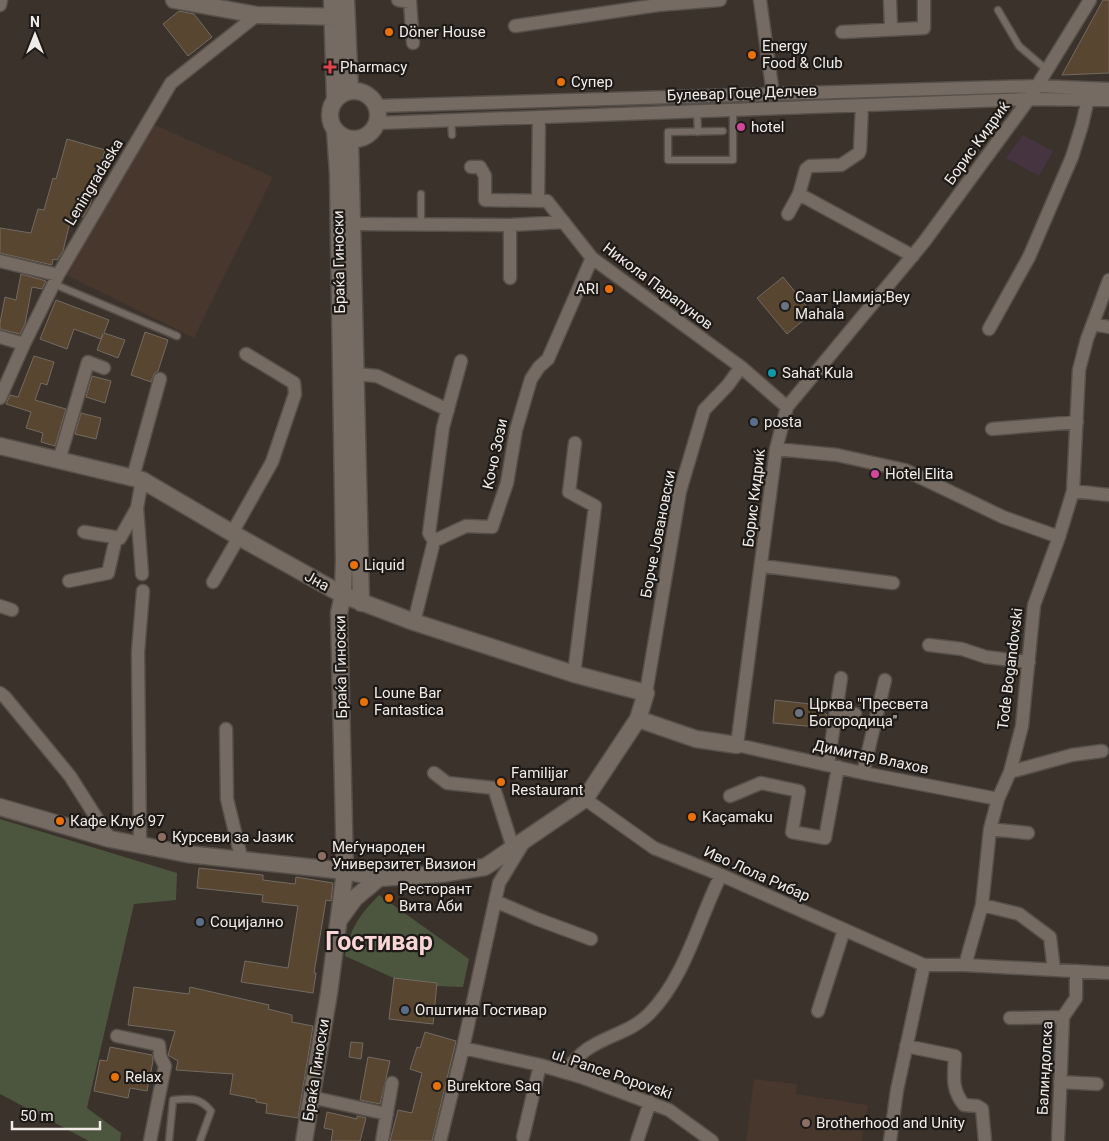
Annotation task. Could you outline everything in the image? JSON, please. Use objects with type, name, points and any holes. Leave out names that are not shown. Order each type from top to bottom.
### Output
[{"type":"street","points":[[0,5],[2,0]]},
{"type":"street","points":[[174,0],[257,15],[337,11]]},
{"type":"street","name":"Браќа Гиноски","points":[[304,1141],[329,993],[345,871],[339,614],[343,595],[344,559],[338,173],[335,130],[331,123],[330,115],[331,107],[335,100],[337,11],[346,0]]},
{"type":"street","points":[[398,0],[410,2],[413,43]]},
{"type":"street","points":[[515,26],[658,5],[720,0]]},
{"type":"street","points":[[760,0],[772,94]]},
{"type":"street","points":[[890,0],[891,30]]},
{"type":"street","points":[[842,32],[924,28],[924,0]]},
{"type":"street","points":[[1037,86],[1090,0]]},
{"type":"street","name":"Браќа Гиноски","points":[[337,11],[350,91]]},
{"type":"street","name":"Leningradaska","points":[[0,398],[56,280],[171,83],[257,15]]},
{"type":"street","name":"Булевар Гоце Делчев","points":[[377,115],[772,94],[1037,86],[1109,89]]},
{"type":"street","name":"Борис Кидриќ","points":[[737,745],[776,450],[787,408],[913,256],[1037,86]]},
{"type":"street","points":[[335,100],[340,95],[350,91],[359,91],[373,99],[377,115],[373,130],[366,136],[350,138],[335,130]]},
{"type":"street","name":"Булевар Гоце Делчев","points":[[377,115],[451,119],[1029,99],[1109,100]]},
{"type":"street","points":[[989,329],[1030,257],[1072,157],[1088,100]]},
{"type":"street","points":[[788,214],[799,194],[806,169],[810,166],[841,165],[859,153],[862,105]]},
{"type":"street","points":[[471,167],[480,168],[485,176],[485,200],[538,201],[539,117]]},
{"type":"street","name":"Браќа Гиноски","points":[[350,138],[361,602]]},
{"type":"street","points":[[799,194],[913,256]]},
{"type":"street","name":"Никола Парапунов","points":[[538,201],[547,202],[592,258],[741,367],[787,408]]},
{"type":"street","points":[[353,224],[510,225],[564,222]]},
{"type":"street","points":[[510,225],[510,278]]},
{"type":"street","name":"Кочо Зози","points":[[434,540],[466,526],[492,528],[507,484],[516,430],[531,378],[548,359],[592,258]]},
{"type":"street","points":[[0,261],[56,280]]},
{"type":"street","name":"Tode Bogandovski","points":[[965,965],[982,905],[990,829],[998,799],[1010,772],[1022,726],[1034,605],[1059,537],[1073,491],[1079,370],[1109,280]]},
{"type":"street","points":[[1093,324],[1109,327]]},
{"type":"street","points":[[0,337],[24,344]]},
{"type":"street","points":[[213,582],[272,462],[295,394],[296,387],[294,383],[246,354]]},
{"type":"street","points":[[414,622],[434,540],[429,533],[443,427],[461,361]]},
{"type":"street","points":[[58,460],[88,362],[104,368]]},
{"type":"street","name":"Борче Јовановски","points":[[646,693],[680,491],[704,410],[728,385],[741,367]]},
{"type":"street","points":[[355,374],[377,376],[448,410]]},
{"type":"street","points":[[142,574],[137,508],[137,478],[160,379]]},
{"type":"street","points":[[992,429],[1077,422]]},
{"type":"street","points":[[574,674],[594,506],[569,492],[575,443]]},
{"type":"street","name":"Јна","points":[[0,446],[137,478],[343,595],[414,622],[574,674],[646,693]]},
{"type":"street","points":[[776,450],[837,455],[905,470],[1003,517],[1059,537]]},
{"type":"street","points":[[1073,491],[1109,495]]},
{"type":"street","points":[[84,532],[120,538],[137,508]]},
{"type":"street","points":[[70,581],[108,573],[116,538]]},
{"type":"street","points":[[762,566],[893,583]]},
{"type":"street","points":[[140,844],[138,652],[143,591]]},
{"type":"street","points":[[929,645],[962,649],[986,657],[1029,662]]},
{"type":"street","points":[[730,796],[761,784],[799,791],[792,832],[825,838],[841,678]]},
{"type":"street","points":[[863,773],[885,680]]},
{"type":"street","points":[[0,693],[70,776],[110,839]]},
{"type":"street","points":[[0,808],[110,839],[187,854],[345,871],[379,878],[440,874],[485,867],[585,798],[638,719],[646,693]]},
{"type":"street","points":[[837,711],[855,714]]},
{"type":"street","points":[[638,719],[696,738],[737,745]]},
{"type":"street","points":[[226,729],[227,799],[242,861]]},
{"type":"street","name":"Димитар Влахов","points":[[737,745],[863,773],[998,799]]},
{"type":"street","points":[[1010,772],[1072,755],[1102,751]]},
{"type":"street","points":[[434,772],[447,784],[494,788],[519,844]]},
{"type":"street","name":"Иво Лола Рибар","points":[[585,798],[654,848],[721,875],[924,965]]},
{"type":"street","points":[[990,829],[1028,833]]},
{"type":"street","points":[[440,1141],[464,1048],[499,883],[519,844]]},
{"type":"street","points":[[485,867],[499,883]]},
{"type":"street","points":[[564,1072],[587,1049],[605,1039],[626,1031],[648,1015],[664,996],[692,946],[710,897],[721,875]]},
{"type":"street","points":[[337,922],[355,898],[379,878]]},
{"type":"street","points":[[495,901],[591,939]]},
{"type":"street","points":[[982,905],[1019,914],[1050,937],[1054,970]]},
{"type":"street","points":[[818,1011],[825,970],[844,930]]},
{"type":"street","points":[[890,1141],[897,1090],[924,965],[965,965],[1109,973]]},
{"type":"street","name":"Балиндолска","points":[[1058,1141],[1062,1017],[1076,998],[1076,970]]},
{"type":"street","points":[[1010,1018],[1062,1017]]},
{"type":"street","points":[[117,1036],[159,1045],[160,1056],[164,1066],[150,1141]]},
{"type":"street","points":[[906,1046],[955,1056],[953,1082],[956,1096],[964,1105],[977,1106],[982,1109],[985,1141]]},
{"type":"street","name":"ul. Pance Popovski","points":[[464,1048],[540,1065],[581,1077],[650,1102],[669,1110],[712,1141]]},
{"type":"street","points":[[523,1137],[540,1065]]},
{"type":"street","points":[[1060,1082],[1097,1084]]},
{"type":"street","points":[[382,1141],[392,1083]]},
{"type":"street","points":[[311,1097],[387,1114]]},
{"type":"street","points":[[637,1141],[650,1102]]},
{"type":"lane","points":[[998,10],[1019,46],[1047,70]]},
{"type":"lane","points":[[723,131],[668,132],[668,160],[733,160],[733,110]]},
{"type":"lane","points":[[697,111],[698,132]]},
{"type":"lane","points":[[451,119],[452,135]]},
{"type":"lane","points":[[421,194],[421,223]]},
{"type":"lane","points":[[56,280],[177,336]]},
{"type":"lane","points":[[169,1141],[173,1100],[185,1098],[196,1099],[205,1104],[211,1111],[200,1141]]},
{"type":"shaded area","points":[[153,124],[273,177],[194,338],[62,273]]},
{"type":"shaded area","points":[[1023,135],[1053,151],[1039,176],[1006,158]]},
{"type":"shaded area","name":"Brotherhood and Unity","points":[[754,1079],[797,1084],[796,1094],[868,1105],[862,1141],[746,1141]]},
{"type":"green space","points":[[0,819],[177,873],[176,900],[134,904],[87,1108],[121,1133],[120,1141],[89,1141],[0,1094]]},
{"type":"green space","points":[[379,895],[469,959],[463,987],[409,985],[345,956],[356,923]]},
{"type":"building","points":[[1103,0],[1109,0],[1109,73],[1062,75]]},
{"type":"building","points":[[179,11],[194,14],[212,37],[188,56],[163,24]]},
{"type":"building","points":[[67,139],[105,150],[90,205],[83,217],[72,214],[63,251],[57,260],[53,259],[52,265],[0,253],[0,228],[31,233],[38,209],[44,210],[53,178],[56,179]]},
{"type":"building","points":[[21,274],[46,281],[42,289],[32,287],[25,324],[20,334],[0,329],[0,323],[5,297],[16,300]]},
{"type":"building","name":"Саат Џамија;Bey Mahala","points":[[783,277],[812,313],[787,334],[757,298]]},
{"type":"building","points":[[56,300],[109,320],[104,333],[125,340],[118,358],[97,350],[103,334],[101,339],[74,329],[67,349],[40,339]]},
{"type":"building","points":[[145,332],[168,340],[158,371],[154,374],[151,382],[131,375]]},
{"type":"building","points":[[34,356],[54,362],[47,385],[41,383],[35,400],[66,409],[55,446],[41,442],[43,433],[26,428],[31,412],[6,404],[10,395],[18,397]]},
{"type":"building","points":[[92,376],[111,381],[105,403],[86,397]]},
{"type":"building","points":[[81,413],[101,418],[96,439],[75,434]]},
{"type":"building","name":"Црква \"Пресвета Богородица\"","points":[[775,700],[819,705],[827,715],[826,721],[820,723],[817,727],[773,723]]},
{"type":"building","points":[[199,868],[263,875],[263,880],[295,884],[296,877],[333,883],[331,901],[326,900],[314,973],[316,973],[313,993],[241,982],[245,961],[288,968],[298,906],[262,902],[263,895],[197,888]]},
{"type":"building","points":[[394,978],[437,983],[433,1024],[389,1019]]},
{"type":"building","points":[[134,987],[189,994],[190,987],[269,1005],[268,1009],[292,1015],[292,1022],[313,1026],[298,1118],[266,1113],[267,1104],[256,1102],[256,1099],[230,1094],[233,1074],[176,1070],[178,1061],[168,1055],[175,1031],[128,1025]]},
{"type":"building","points":[[425,1032],[456,1041],[432,1141],[390,1141],[398,1110],[412,1113],[422,1073],[410,1069],[417,1047],[420,1048]]},
{"type":"building","points":[[351,1042],[363,1043],[361,1059],[349,1057]]},
{"type":"building","points":[[110,1047],[152,1055],[153,1061],[147,1091],[130,1088],[128,1098],[94,1091],[100,1060],[107,1061]]},
{"type":"building","points":[[368,1057],[390,1061],[380,1104],[360,1100]]},
{"type":"building","points":[[327,1112],[357,1119],[357,1116],[366,1118],[360,1141],[331,1141],[333,1130],[324,1128]]},
{"type":"place","name":"Döner House","points":[[389,32]]},
{"type":"place","name":"Energy Food & Club","points":[[752,55]]},
{"type":"place","name":"Pharmacy","points":[[330,67]]},
{"type":"place","name":"Супер","points":[[561,82]]},
{"type":"place","name":"hotel","points":[[741,127]]},
{"type":"place","name":"ARI","points":[[609,289]]},
{"type":"place","name":"Саат Џамија;Bey Mahala","points":[[785,306]]},
{"type":"place","name":"Sahat Kula","points":[[772,373]]},
{"type":"place","name":"posta","points":[[754,422]]},
{"type":"place","name":"Hotel Elita","points":[[875,474]]},
{"type":"place","name":"Liquid","points":[[354,565]]},
{"type":"place","name":"Loune Bar Fantastica","points":[[364,702]]},
{"type":"place","name":"Црква \"Пресвета Богородица\"","points":[[799,713]]},
{"type":"place","name":"Familijar Restaurant","points":[[501,782]]},
{"type":"place","name":"Kaçamaku","points":[[692,817]]},
{"type":"place","name":"Кафе Клуб 97","points":[[60,821]]},
{"type":"place","name":"Курсеви за Јазик","points":[[162,837]]},
{"type":"place","name":"Меѓународен Универзитет Визион","points":[[322,856]]},
{"type":"place","name":"Ресторант Вита Аби","points":[[389,898]]},
{"type":"place","name":"Социјално","points":[[200,922]]},
{"type":"place","name":"Општина Гостивар","points":[[405,1010]]},
{"type":"place","name":"Relax","points":[[115,1077]]},
{"type":"place","name":"Burektore Saq","points":[[437,1086]]},
{"type":"place","name":"Brotherhood and Unity","points":[[806,1123]]},
{"type":"district","name":"Гостивар","points":[[379,941]]}]
